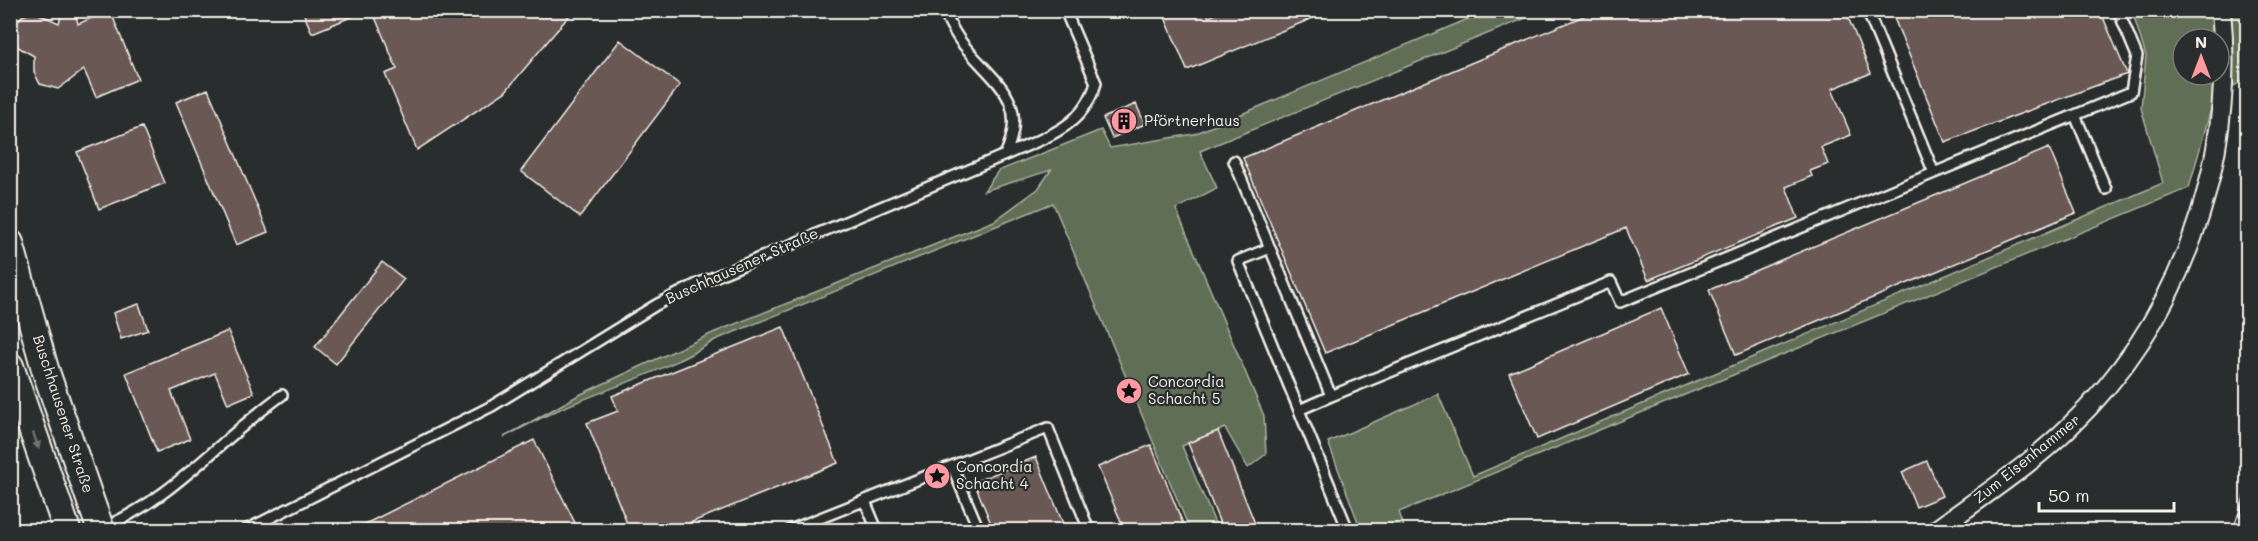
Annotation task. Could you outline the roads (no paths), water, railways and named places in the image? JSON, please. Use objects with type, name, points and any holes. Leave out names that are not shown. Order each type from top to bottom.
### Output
[{"type":"main road","name":"Buschhausener Straße","points":[[10,243],[16,301],[45,369],[97,523]]},
{"type":"main road","points":[[10,366],[65,525]]},
{"type":"street","name":"Zum Eisenhammer","points":[[1936,531],[2067,430],[2125,363],[2162,305],[2200,217],[2216,157],[2223,84],[2221,10]]},
{"type":"lane","points":[[943,10],[961,42],[998,80],[1010,101],[1015,123],[1005,155]]},
{"type":"lane","name":"Buschhausener Straße","points":[[246,531],[492,406],[637,316],[694,285],[1041,140],[1074,120],[1086,108],[1096,83],[1065,10]]},
{"type":"lane","points":[[1867,10],[1934,173]]},
{"type":"lane","points":[[1299,410],[1611,282],[1620,302],[2131,92],[2137,56],[2118,10]]},
{"type":"lane","points":[[2075,115],[2106,189]]},
{"type":"lane","points":[[1234,161],[1331,396]]},
{"type":"lane","points":[[1270,248],[1238,261],[1348,531]]},
{"type":"lane","name":"Buschhausener Straße","points":[[97,523],[129,517],[163,495],[251,416],[282,395]]},
{"type":"lane","points":[[790,531],[1048,428],[1089,531]]},
{"type":"lane","points":[[952,466],[979,531]]},
{"type":"lane","points":[[865,501],[878,531]]},
{"type":"railway","points":[[2236,530],[2248,494]]},
{"type":"place","name":"Pförtnerhaus","points":[[1124,121]]},
{"type":"place","name":"Concordia Schacht 5","points":[[1129,391]]},
{"type":"place","name":"Concordia Schacht 4","points":[[937,476]]}]
